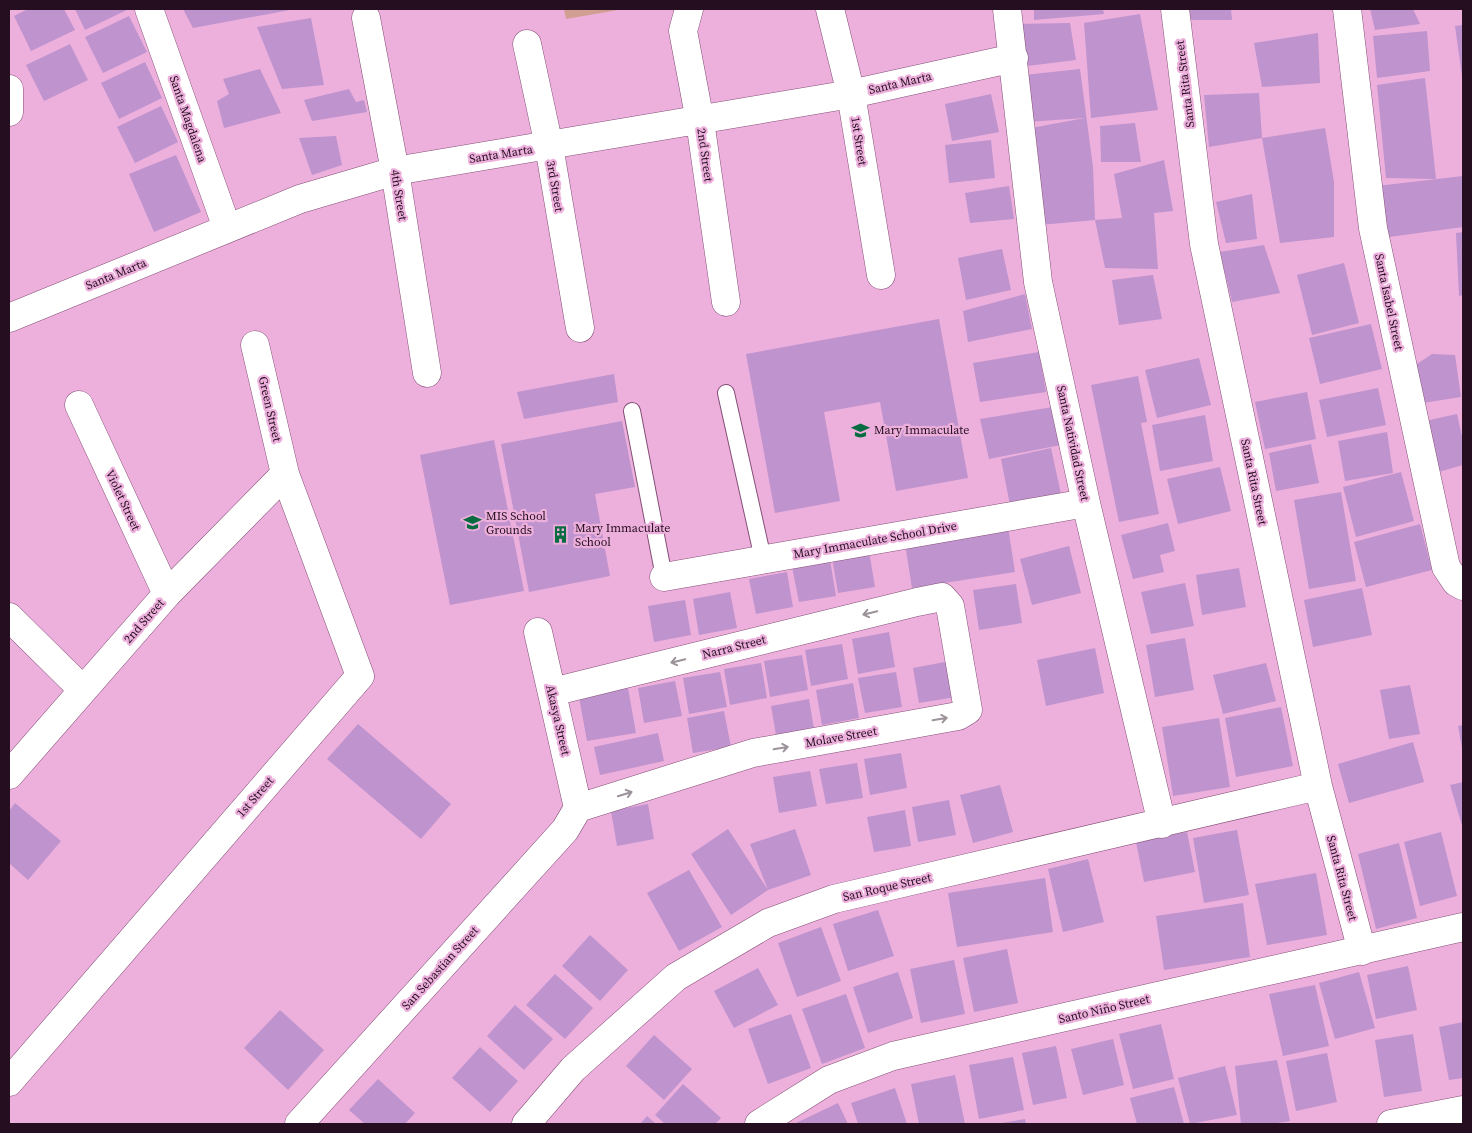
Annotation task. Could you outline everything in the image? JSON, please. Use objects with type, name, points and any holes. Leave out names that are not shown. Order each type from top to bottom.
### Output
[{"type":"street","name":"Santa Magdalena","points":[[149,9],[227,228]]},
{"type":"street","name":"2nd Street","points":[[689,9],[683,31],[700,121],[726,302]]},
{"type":"street","name":"1st Street","points":[[830,9],[851,94],[881,274]]},
{"type":"street","name":"Santa Natividad Street","points":[[1007,9],[1038,282],[1086,504],[1162,824]]},
{"type":"street","name":"Santa Rita Street","points":[[1176,9],[1204,244],[1318,786],[1362,951]]},
{"type":"street","name":"Santa Isabel Street","points":[[1347,9],[1372,228],[1446,566],[1456,582],[1463,586]]},
{"type":"street","name":"4th Street","points":[[366,18],[395,171],[427,374]]},
{"type":"street","name":"3rd Street","points":[[527,44],[549,146],[580,328]]},
{"type":"street","name":"Santa Marta","points":[[9,318],[300,199],[395,171],[851,94],[1014,58]]},
{"type":"street","points":[[9,88],[9,112]]},
{"type":"street","name":"Green Street","points":[[255,345],[285,474]]},
{"type":"street","name":"Violet Street","points":[[79,405],[167,594]]},
{"type":"street","name":"2nd Street","points":[[9,775],[167,594],[285,474]]},
{"type":"street","name":"1st Street","points":[[9,1082],[360,676],[285,474]]},
{"type":"street","name":"Mary Immaculate School Drive","points":[[664,577],[1086,504]]},
{"type":"street","name":"Molave Street","points":[[578,808],[753,754],[958,716],[968,710],[950,606],[942,597],[917,602]]},
{"type":"street","name":"Narra Street","points":[[552,692],[917,602]]},
{"type":"street","points":[[9,617],[83,690]]},
{"type":"street","name":"Akasya Street","points":[[538,632],[578,808]]},
{"type":"street","name":"San Roque Street","points":[[526,1124],[573,1069],[676,977],[768,923],[834,899],[1162,824],[1318,786]]},
{"type":"street","name":"San Sebastian Street","points":[[299,1124],[565,830],[578,808]]},
{"type":"street","name":"Santo Niño Street","points":[[759,1124],[829,1080],[893,1056],[1463,927]]},
{"type":"street","points":[[1391,1124],[1463,1110]]},
{"type":"lane","points":[[726,393],[763,559]]},
{"type":"lane","points":[[632,411],[664,577]]},
{"type":"shaded area","points":[[564,9],[624,9],[566,19]]},
{"type":"building","points":[[28,9],[64,9],[75,30],[31,51],[14,16]]},
{"type":"building","points":[[75,9],[129,9],[85,30]]},
{"type":"building","points":[[183,9],[290,9],[290,10],[193,28]]},
{"type":"building","points":[[1034,9],[1103,9],[1104,14],[1034,20]]},
{"type":"building","points":[[1186,9],[1231,9],[1232,20],[1186,20]]},
{"type":"building","points":[[1370,9],[1413,9],[1420,24],[1375,30]]},
{"type":"building","points":[[1140,14],[1158,110],[1091,118],[1084,23]]},
{"type":"building","points":[[129,16],[147,52],[103,73],[85,37]]},
{"type":"building","points":[[311,18],[324,85],[282,89],[257,27]]},
{"type":"building","points":[[1070,23],[1076,60],[1019,67],[1016,24]]},
{"type":"building","points":[[1463,25],[1463,76],[1462,76],[1455,26]]},
{"type":"building","points":[[1427,31],[1430,71],[1377,78],[1373,36]]},
{"type":"building","points":[[1318,33],[1320,83],[1262,87],[1254,43]]},
{"type":"building","points":[[70,44],[88,80],[44,101],[26,65]]},
{"type":"building","points":[[145,62],[162,98],[119,119],[101,83]]},
{"type":"building","points":[[260,69],[281,113],[224,128],[217,101],[229,94],[223,79]]},
{"type":"building","points":[[1080,69],[1093,167],[1095,220],[1040,225],[1031,128],[1085,118],[1026,122],[1024,75]]},
{"type":"building","points":[[1425,78],[1436,179],[1386,178],[1377,85]]},
{"type":"building","points":[[349,89],[356,102],[364,100],[367,112],[312,121],[304,100]]},
{"type":"building","points":[[1259,93],[1262,138],[1209,147],[1204,95]]},
{"type":"building","points":[[991,94],[999,132],[952,141],[945,104]]},
{"type":"building","points":[[161,106],[178,142],[135,163],[117,127]]},
{"type":"building","points":[[1135,123],[1141,162],[1101,162],[1100,126]]},
{"type":"building","points":[[1325,128],[1334,182],[1334,237],[1280,243],[1262,138]]},
{"type":"building","points":[[336,136],[342,165],[312,175],[299,138]]},
{"type":"building","points":[[991,140],[995,178],[949,183],[945,145]]},
{"type":"building","points":[[176,155],[201,212],[154,232],[129,174]]},
{"type":"building","points":[[1164,160],[1173,211],[1154,213],[1158,269],[1105,268],[1095,220],[1122,218],[1114,174]]},
{"type":"building","points":[[1463,176],[1463,227],[1389,237],[1377,186]]},
{"type":"building","points":[[1009,186],[1014,219],[970,223],[965,193]]},
{"type":"building","points":[[1252,194],[1257,239],[1226,243],[1216,202]]},
{"type":"building","points":[[1463,232],[1463,295],[1459,296],[1456,233]]},
{"type":"building","points":[[1264,245],[1280,293],[1232,302],[1220,252]]},
{"type":"building","points":[[1002,249],[1011,290],[966,300],[958,258]]},
{"type":"building","points":[[1344,263],[1359,323],[1312,335],[1297,275]]},
{"type":"building","points":[[1153,275],[1162,319],[1119,325],[1112,280]]},
{"type":"building","points":[[1025,294],[1032,329],[968,342],[963,311]]},
{"type":"building","points":[[939,319],[968,478],[896,491],[880,402],[824,412],[840,501],[775,513],[746,354]]},
{"type":"building","points":[[1371,324],[1382,369],[1320,384],[1309,338]]},
{"type":"building","points":[[1039,352],[1046,392],[980,402],[973,363]]},
{"type":"building","points":[[1432,354],[1455,355],[1461,397],[1416,404],[1417,364]]},
{"type":"building","points":[[1199,358],[1211,405],[1157,418],[1145,370]]},
{"type":"building","points":[[614,374],[618,402],[524,419],[517,392]]},
{"type":"building","points":[[1138,376],[1147,422],[1141,423],[1159,514],[1119,522],[1091,385]]},
{"type":"building","points":[[1378,388],[1386,425],[1327,437],[1319,400]]},
{"type":"building","points":[[1307,392],[1316,439],[1265,449],[1255,402]]},
{"type":"building","points":[[1053,407],[1061,445],[989,459],[980,419]]},
{"type":"building","points":[[1457,414],[1463,441],[1463,465],[1435,473],[1425,421]]},
{"type":"building","points":[[1205,415],[1213,461],[1160,471],[1152,425]]},
{"type":"building","name":"Mary Immaculate School","points":[[622,421],[635,487],[595,494],[610,576],[529,592],[501,444]]},
{"type":"building","points":[[1387,432],[1393,473],[1345,481],[1338,441]]},
{"type":"building","name":"MIS School Grounds","points":[[494,440],[524,591],[450,605],[420,455]]},
{"type":"building","points":[[1311,444],[1319,483],[1276,491],[1269,453]]},
{"type":"building","points":[[1051,448],[1061,494],[1010,505],[1001,459]]},
{"type":"building","points":[[1220,467],[1231,511],[1178,524],[1167,479]]},
{"type":"building","points":[[1401,472],[1414,521],[1356,537],[1343,487]]},
{"type":"building","points":[[1341,492],[1356,581],[1309,589],[1294,500]]},
{"type":"building","points":[[1168,523],[1175,551],[1160,555],[1164,572],[1133,579],[1121,535]]},
{"type":"building","points":[[1420,524],[1432,570],[1366,587],[1354,542]]},
{"type":"building","points":[[1008,527],[1015,572],[912,588],[905,544]]},
{"type":"building","points":[[1069,546],[1081,593],[1032,605],[1020,559]]},
{"type":"building","points":[[869,551],[875,587],[838,593],[832,558]]},
{"type":"building","points":[[830,560],[836,596],[799,602],[792,567]]},
{"type":"building","points":[[1239,568],[1246,607],[1202,615],[1196,575]]},
{"type":"building","points":[[787,572],[793,607],[756,614],[749,579]]},
{"type":"building","points":[[1185,583],[1194,626],[1151,634],[1141,592]]},
{"type":"building","points":[[1016,584],[1022,623],[979,630],[973,590]]},
{"type":"building","points":[[1362,588],[1372,635],[1313,647],[1304,600]]},
{"type":"building","points":[[730,592],[737,628],[699,635],[693,599]]},
{"type":"building","points":[[685,600],[691,635],[654,642],[648,606]]},
{"type":"building","points":[[889,632],[895,667],[858,674],[852,639]]},
{"type":"building","points":[[1185,638],[1194,690],[1155,697],[1146,645]]},
{"type":"building","points":[[842,644],[848,679],[811,686],[805,650]]},
{"type":"building","points":[[1095,648],[1104,693],[1046,706],[1037,660]]},
{"type":"building","points":[[802,655],[808,690],[770,697],[764,661]]},
{"type":"building","points":[[950,661],[956,697],[919,703],[913,668]]},
{"type":"building","points":[[761,663],[767,698],[730,705],[724,669]]},
{"type":"building","points":[[1266,663],[1276,701],[1223,714],[1213,675]]},
{"type":"building","points":[[720,672],[727,707],[689,714],[683,678]]},
{"type":"building","points":[[896,672],[902,707],[865,713],[858,678]]},
{"type":"building","points":[[675,681],[682,716],[644,723],[638,688]]},
{"type":"building","points":[[853,683],[859,718],[822,725],[816,690]]},
{"type":"building","points":[[1410,685],[1420,734],[1389,739],[1380,690]]},
{"type":"building","points":[[628,688],[636,733],[587,741],[579,697]]},
{"type":"building","points":[[809,699],[815,735],[777,741],[771,706]]},
{"type":"building","points":[[1281,707],[1293,766],[1236,777],[1225,718]]},
{"type":"building","points":[[724,711],[731,747],[693,753],[687,718]]},
{"type":"building","points":[[1219,718],[1230,787],[1173,796],[1162,727]]},
{"type":"building","points":[[358,724],[451,804],[421,839],[327,759]]},
{"type":"building","points":[[1463,725],[1463,748],[1462,748],[1458,726]]},
{"type":"building","points":[[658,733],[664,761],[600,775],[594,747]]},
{"type":"building","points":[[1413,742],[1424,782],[1349,803],[1338,764]]},
{"type":"building","points":[[901,753],[907,788],[870,795],[864,759]]},
{"type":"building","points":[[857,763],[863,798],[826,804],[819,769]]},
{"type":"building","points":[[810,771],[817,806],[779,813],[773,777]]},
{"type":"building","points":[[1463,782],[1463,829],[1450,785]]},
{"type":"building","points":[[1000,785],[1013,832],[973,843],[960,795]]},
{"type":"building","points":[[949,800],[956,835],[918,842],[912,807]]},
{"type":"building","points":[[15,803],[61,841],[28,880],[9,863],[9,811]]},
{"type":"building","points":[[648,804],[654,839],[617,846],[611,811]]},
{"type":"building","points":[[905,810],[911,846],[874,852],[867,817]]},
{"type":"building","points":[[728,829],[768,890],[731,915],[691,854]]},
{"type":"building","points":[[795,829],[811,875],[768,890],[750,844]]},
{"type":"building","points":[[1237,830],[1249,895],[1204,903],[1193,838]]},
{"type":"building","points":[[1187,832],[1195,872],[1144,882],[1136,842]]},
{"type":"building","points":[[1441,832],[1457,896],[1420,906],[1404,842]]},
{"type":"building","points":[[1399,843],[1417,918],[1376,929],[1358,854]]},
{"type":"building","points":[[1088,859],[1104,922],[1063,932],[1048,869]]},
{"type":"building","points":[[689,870],[722,927],[679,951],[647,893]]},
{"type":"building","points":[[1316,873],[1327,935],[1267,945],[1255,884]]},
{"type":"building","points":[[1045,878],[1053,932],[957,947],[948,893]]},
{"type":"building","points":[[1243,903],[1250,957],[1164,970],[1156,916]]},
{"type":"building","points":[[878,910],[894,956],[848,971],[833,924]]},
{"type":"building","points":[[821,927],[841,981],[797,997],[778,943]]},
{"type":"building","points":[[590,935],[628,970],[600,1001],[562,966]]},
{"type":"building","points":[[1007,949],[1018,1003],[974,1012],[963,958]]},
{"type":"building","points":[[954,960],[965,1014],[921,1023],[910,969]]},
{"type":"building","points":[[1408,966],[1417,1010],[1376,1019],[1367,975]]},
{"type":"building","points":[[758,968],[778,1005],[734,1028],[714,991]]},
{"type":"building","points":[[898,972],[913,1018],[868,1033],[853,987]]},
{"type":"building","points":[[1359,972],[1375,1028],[1335,1039],[1319,983]]},
{"type":"building","points":[[555,974],[593,1008],[565,1039],[526,1005]]},
{"type":"building","points":[[1315,985],[1329,1046],[1283,1056],[1269,994]]},
{"type":"building","points":[[846,994],[865,1048],[822,1064],[802,1009]]},
{"type":"building","points":[[515,1005],[553,1039],[524,1070],[487,1036]]},
{"type":"building","points":[[280,1010],[324,1050],[288,1090],[244,1048]]},
{"type":"building","points":[[791,1014],[811,1068],[768,1084],[748,1029]]},
{"type":"building","points":[[1463,1022],[1463,1078],[1449,1080],[1439,1027]]},
{"type":"building","points":[[1161,1024],[1174,1079],[1133,1089],[1119,1034]]},
{"type":"building","points":[[1413,1034],[1422,1091],[1384,1097],[1375,1040]]},
{"type":"building","points":[[654,1035],[692,1069],[664,1100],[626,1066]]},
{"type":"building","points":[[1113,1039],[1124,1085],[1083,1095],[1071,1049]]},
{"type":"building","points":[[1056,1046],[1067,1098],[1033,1105],[1022,1053]]},
{"type":"building","points":[[480,1047],[518,1081],[490,1112],[452,1078]]},
{"type":"building","points":[[1327,1053],[1337,1102],[1296,1111],[1286,1061]]},
{"type":"building","points":[[1013,1057],[1024,1110],[979,1119],[969,1065]]},
{"type":"building","points":[[1277,1060],[1290,1121],[1271,1124],[1241,1124],[1235,1066]]},
{"type":"building","points":[[1225,1066],[1237,1115],[1190,1124],[1178,1078]]},
{"type":"building","points":[[955,1075],[965,1124],[919,1124],[911,1084]]},
{"type":"building","points":[[378,1079],[415,1113],[405,1124],[365,1124],[349,1110]]},
{"type":"building","points":[[683,1084],[721,1118],[715,1124],[665,1124],[655,1115]]},
{"type":"building","points":[[1174,1087],[1184,1124],[1137,1124],[1130,1098]]},
{"type":"building","points":[[895,1088],[907,1124],[858,1124],[851,1103]]},
{"type":"building","points":[[838,1103],[848,1124],[794,1124]]},
{"type":"building","points":[[647,1116],[656,1124],[640,1124]]},
{"type":"building","points":[[1025,1119],[1026,1124],[1002,1124],[1002,1123]]},
{"type":"place","name":"Mary Immaculate","points":[[860,430]]},
{"type":"place","name":"MIS School Grounds","points":[[472,523]]},
{"type":"place","name":"Mary Immaculate School","points":[[561,535]]}]
